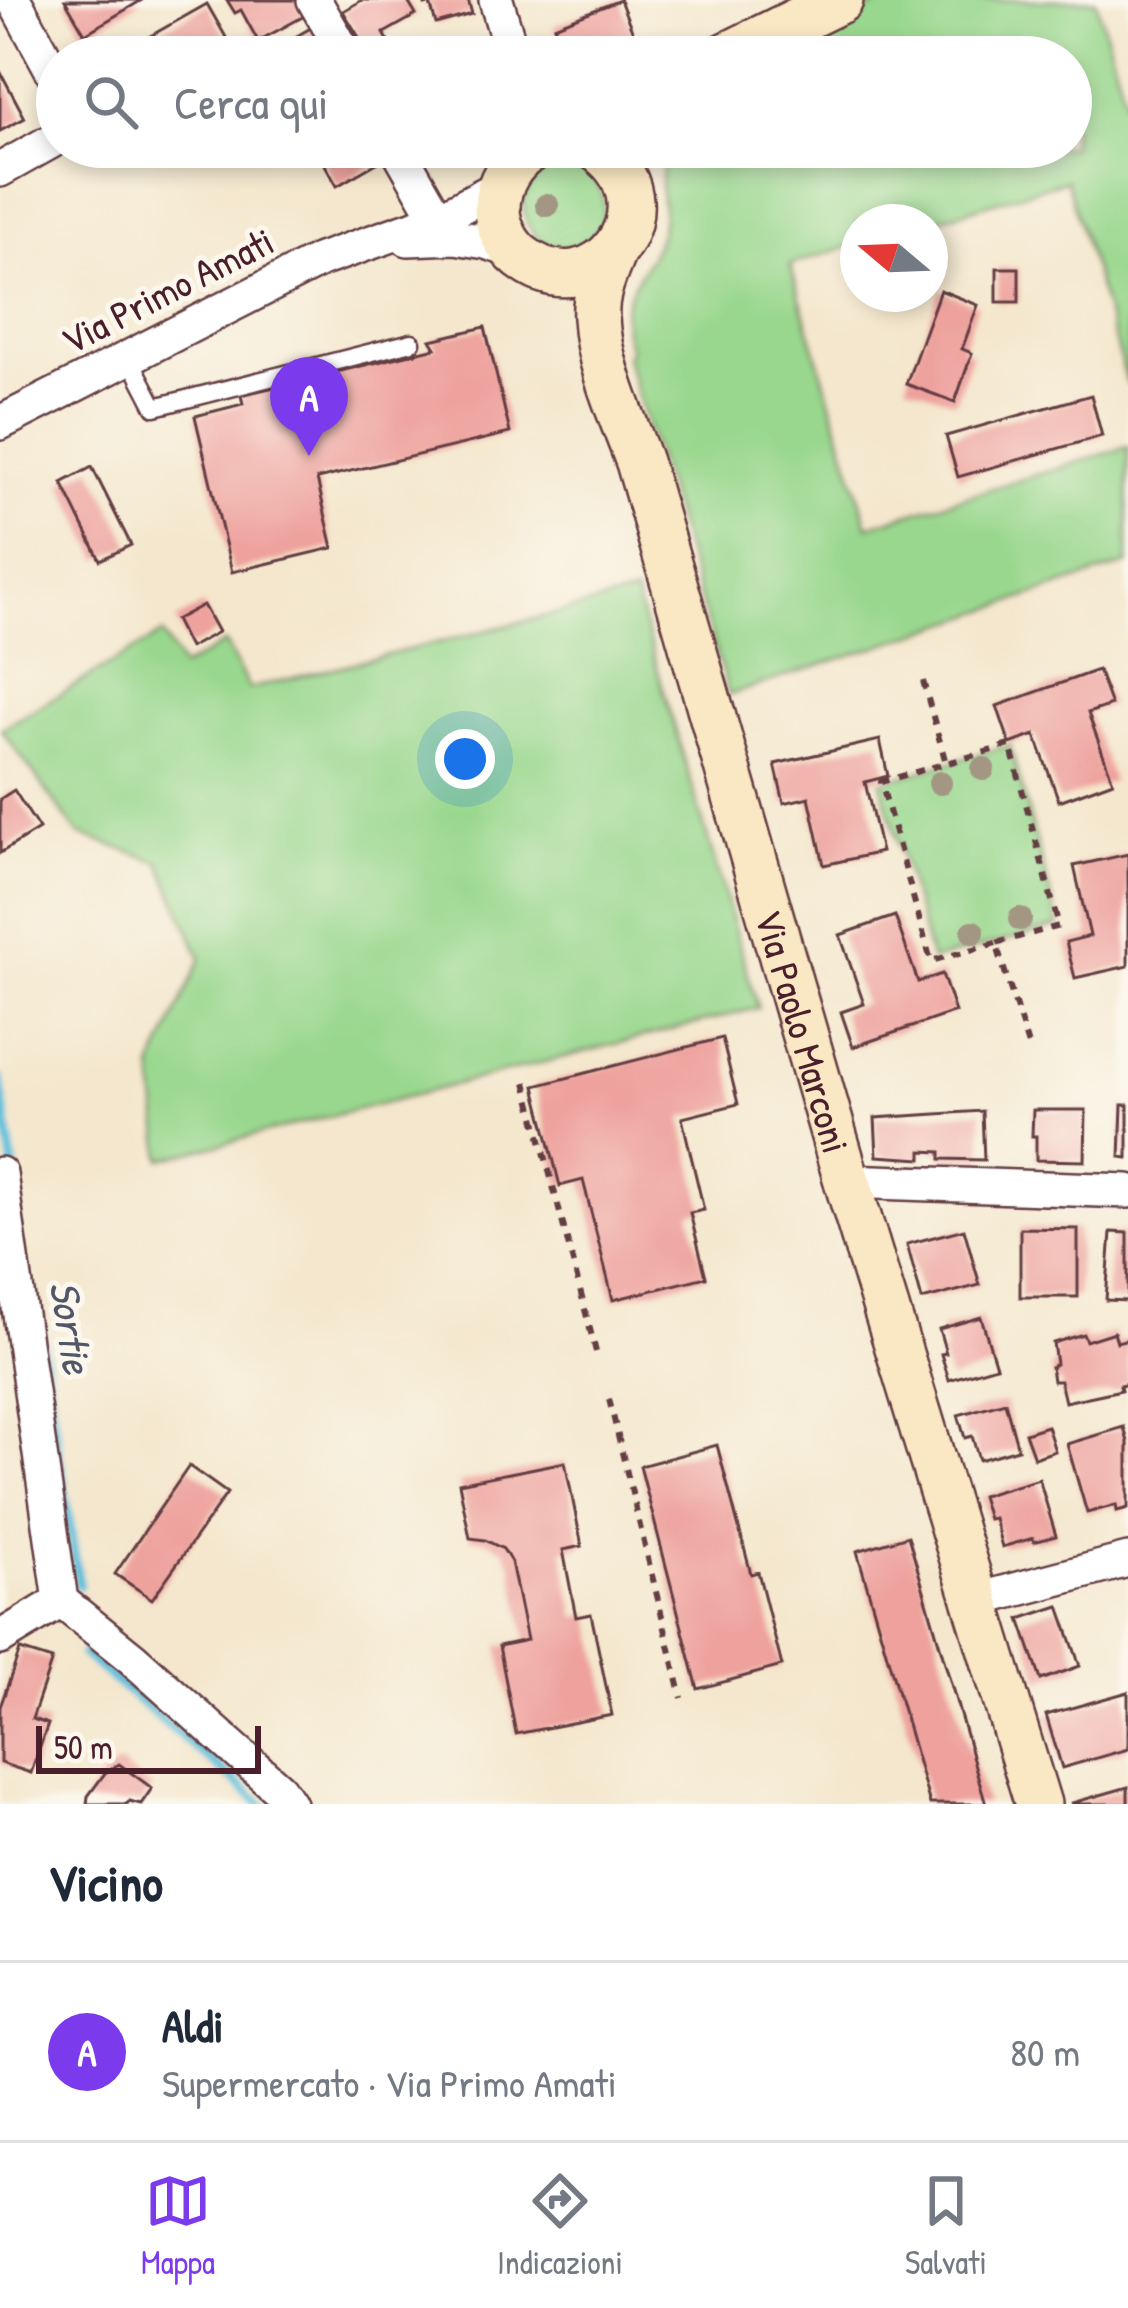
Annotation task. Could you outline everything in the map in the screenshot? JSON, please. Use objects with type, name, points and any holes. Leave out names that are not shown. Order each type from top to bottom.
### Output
[{"type":"street","points":[[14,0],[36,40]]},
{"type":"street","points":[[314,0],[334,36]]},
{"type":"street","points":[[496,0],[507,36]]},
{"type":"street","points":[[767,36],[841,0]]},
{"type":"street","points":[[0,170],[36,150]]},
{"type":"street","points":[[409,168],[438,219]]},
{"type":"street","points":[[510,168],[500,186],[497,209],[513,251],[551,273],[594,267],[612,254]]},
{"type":"street","points":[[619,168],[631,197]]},
{"type":"street","name":"Via Paolo Marconi","points":[[633,168],[631,216],[600,285],[595,315],[602,354],[639,462],[847,1181],[1038,1804]]},
{"type":"street","name":"Via Primo Amati","points":[[0,423],[320,260],[438,219],[500,186]]},
{"type":"street","name":"Via Primo Amati","points":[[376,238],[455,237],[513,251]]},
{"type":"street","points":[[0,1174],[61,1600],[279,1789],[289,1804]]},
{"type":"street","points":[[847,1181],[1128,1191]]},
{"type":"street","points":[[976,1600],[1128,1559]]},
{"type":"street","points":[[0,1638],[61,1600]]},
{"type":"lane","points":[[129,357],[154,407],[412,342]]},
{"type":"path","points":[[922,681],[946,763]]},
{"type":"path","points":[[1010,746],[1059,926],[996,944],[931,961],[881,782],[1010,746]]},
{"type":"path","points":[[996,944],[1029,1049]]},
{"type":"path","points":[[526,1082],[596,1352]]},
{"type":"path","points":[[609,1399],[682,1698]]},
{"type":"green space","points":[[888,0],[1096,0],[1128,110],[1128,385],[1066,180],[948,216],[948,204],[840,204],[840,250],[790,265],[868,526],[1128,447],[1128,564],[729,695],[626,357],[630,348],[624,312],[662,223],[663,168],[1092,168],[1092,36],[816,36]]},
{"type":"green space","points":[[549,170],[579,170],[593,178],[601,192],[601,222],[593,236],[579,244],[549,244],[535,236],[527,222],[527,192],[535,178]]},
{"type":"green space","points":[[635,594],[758,1008],[162,1159],[153,1068],[201,958],[160,862],[78,834],[1,729],[162,634],[182,668],[225,643],[249,689]]},
{"type":"green space","points":[[1010,745],[1059,926],[931,961],[881,782]]},
{"type":"building","points":[[65,0],[142,0],[85,34]]},
{"type":"building","points":[[227,0],[303,0],[310,13],[267,36],[255,36],[241,10],[235,13]]},
{"type":"building","points":[[362,0],[407,0],[416,15],[386,36],[358,36],[343,11]]},
{"type":"building","points":[[424,0],[468,0],[472,14],[436,24]]},
{"type":"building","points":[[620,0],[634,36],[558,36],[554,26]]},
{"type":"building","points":[[207,4],[225,36],[150,36]]},
{"type":"building","points":[[314,26],[320,36],[297,36]]},
{"type":"building","points":[[0,71],[25,118],[0,131]]},
{"type":"building","points":[[327,168],[368,168],[337,186]]},
{"type":"building","points":[[997,268],[1019,268],[1019,302],[997,302]]},
{"type":"building","points":[[948,293],[978,305],[962,349],[972,353],[955,402],[906,384],[932,312],[948,312]]},
{"type":"building","points":[[485,327],[510,433],[317,479],[333,548],[232,572],[195,416],[243,404],[241,395],[436,348],[431,340]]},
{"type":"building","points":[[1091,395],[1102,436],[958,477],[946,436]]},
{"type":"building","points":[[92,467],[131,545],[100,560],[62,483]]},
{"type":"building","points":[[203,605],[218,632],[189,648],[175,620]]},
{"type":"building","points":[[1098,670],[1111,705],[1088,713],[1113,781],[1059,801],[1035,735],[1010,744],[997,706]]},
{"type":"building","points":[[880,740],[888,776],[865,782],[881,852],[824,865],[809,797],[784,803],[775,764]]},
{"type":"building","points":[[14,790],[39,829],[0,853],[0,799]]},
{"type":"building","points":[[1128,854],[1128,966],[1075,978],[1066,942],[1090,936],[1074,866]]},
{"type":"building","points":[[895,916],[918,982],[942,974],[955,1012],[853,1047],[841,1012],[864,1004],[840,935]]},
{"type":"building","points":[[722,1038],[738,1104],[682,1118],[704,1210],[690,1213],[706,1277],[613,1300],[583,1180],[560,1186],[535,1086]]},
{"type":"building","points":[[1122,1105],[1128,1105],[1128,1158],[1120,1157]]},
{"type":"building","points":[[1033,1110],[1086,1110],[1085,1161],[1036,1160]]},
{"type":"building","points":[[982,1111],[984,1160],[941,1159],[941,1152],[922,1151],[922,1159],[877,1156],[875,1118]]},
{"type":"building","points":[[1020,1228],[1078,1229],[1078,1297],[1020,1297]]},
{"type":"building","points":[[964,1229],[980,1285],[922,1300],[907,1244]]},
{"type":"building","points":[[1111,1232],[1128,1233],[1128,1301],[1106,1300]]},
{"type":"building","points":[[981,1317],[996,1366],[949,1380],[939,1329]]},
{"type":"building","points":[[1114,1332],[1117,1342],[1128,1339],[1128,1383],[1120,1385],[1121,1390],[1065,1402],[1060,1381],[1053,1381],[1053,1343],[1083,1334],[1086,1341]]},
{"type":"building","points":[[1005,1402],[1018,1449],[979,1460],[972,1436],[965,1438],[958,1415]]},
{"type":"building","points":[[1047,1426],[1055,1451],[1034,1458],[1025,1433]]},
{"type":"building","points":[[1124,1427],[1128,1508],[1117,1511],[1116,1505],[1087,1513],[1067,1444]]},
{"type":"building","points":[[717,1445],[751,1574],[758,1572],[782,1666],[698,1689],[640,1466]]},
{"type":"building","points":[[565,1462],[582,1546],[563,1550],[576,1617],[591,1614],[612,1715],[516,1734],[499,1646],[527,1640],[511,1562],[503,1549],[470,1538],[459,1483]]},
{"type":"building","points":[[189,1466],[227,1493],[152,1599],[115,1574]]},
{"type":"building","points":[[1039,1479],[1056,1536],[1002,1547],[994,1518],[988,1519],[981,1496]]},
{"type":"building","points":[[908,1536],[986,1804],[930,1804],[857,1551]]},
{"type":"building","points":[[1059,1606],[1080,1666],[1041,1680],[1020,1619]]},
{"type":"building","points":[[20,1650],[52,1660],[32,1719],[48,1724],[31,1773],[0,1763],[0,1707]]},
{"type":"building","points":[[1128,1692],[1128,1749],[1062,1768],[1046,1715]]},
{"type":"building","points":[[119,1764],[152,1788],[141,1804],[87,1804],[105,1773]]},
{"type":"building","points":[[1128,1787],[1128,1804],[1072,1803]]},
{"type":"waterway","name":"Sortie","points":[[0,1079],[15,1177]]},
{"type":"waterway","name":"Sortie","points":[[34,1294],[79,1585]]},
{"type":"waterway","name":"Sortie","points":[[83,1654],[262,1804]]},
{"type":"place","name":"Aldi","points":[[309,456]]}]
